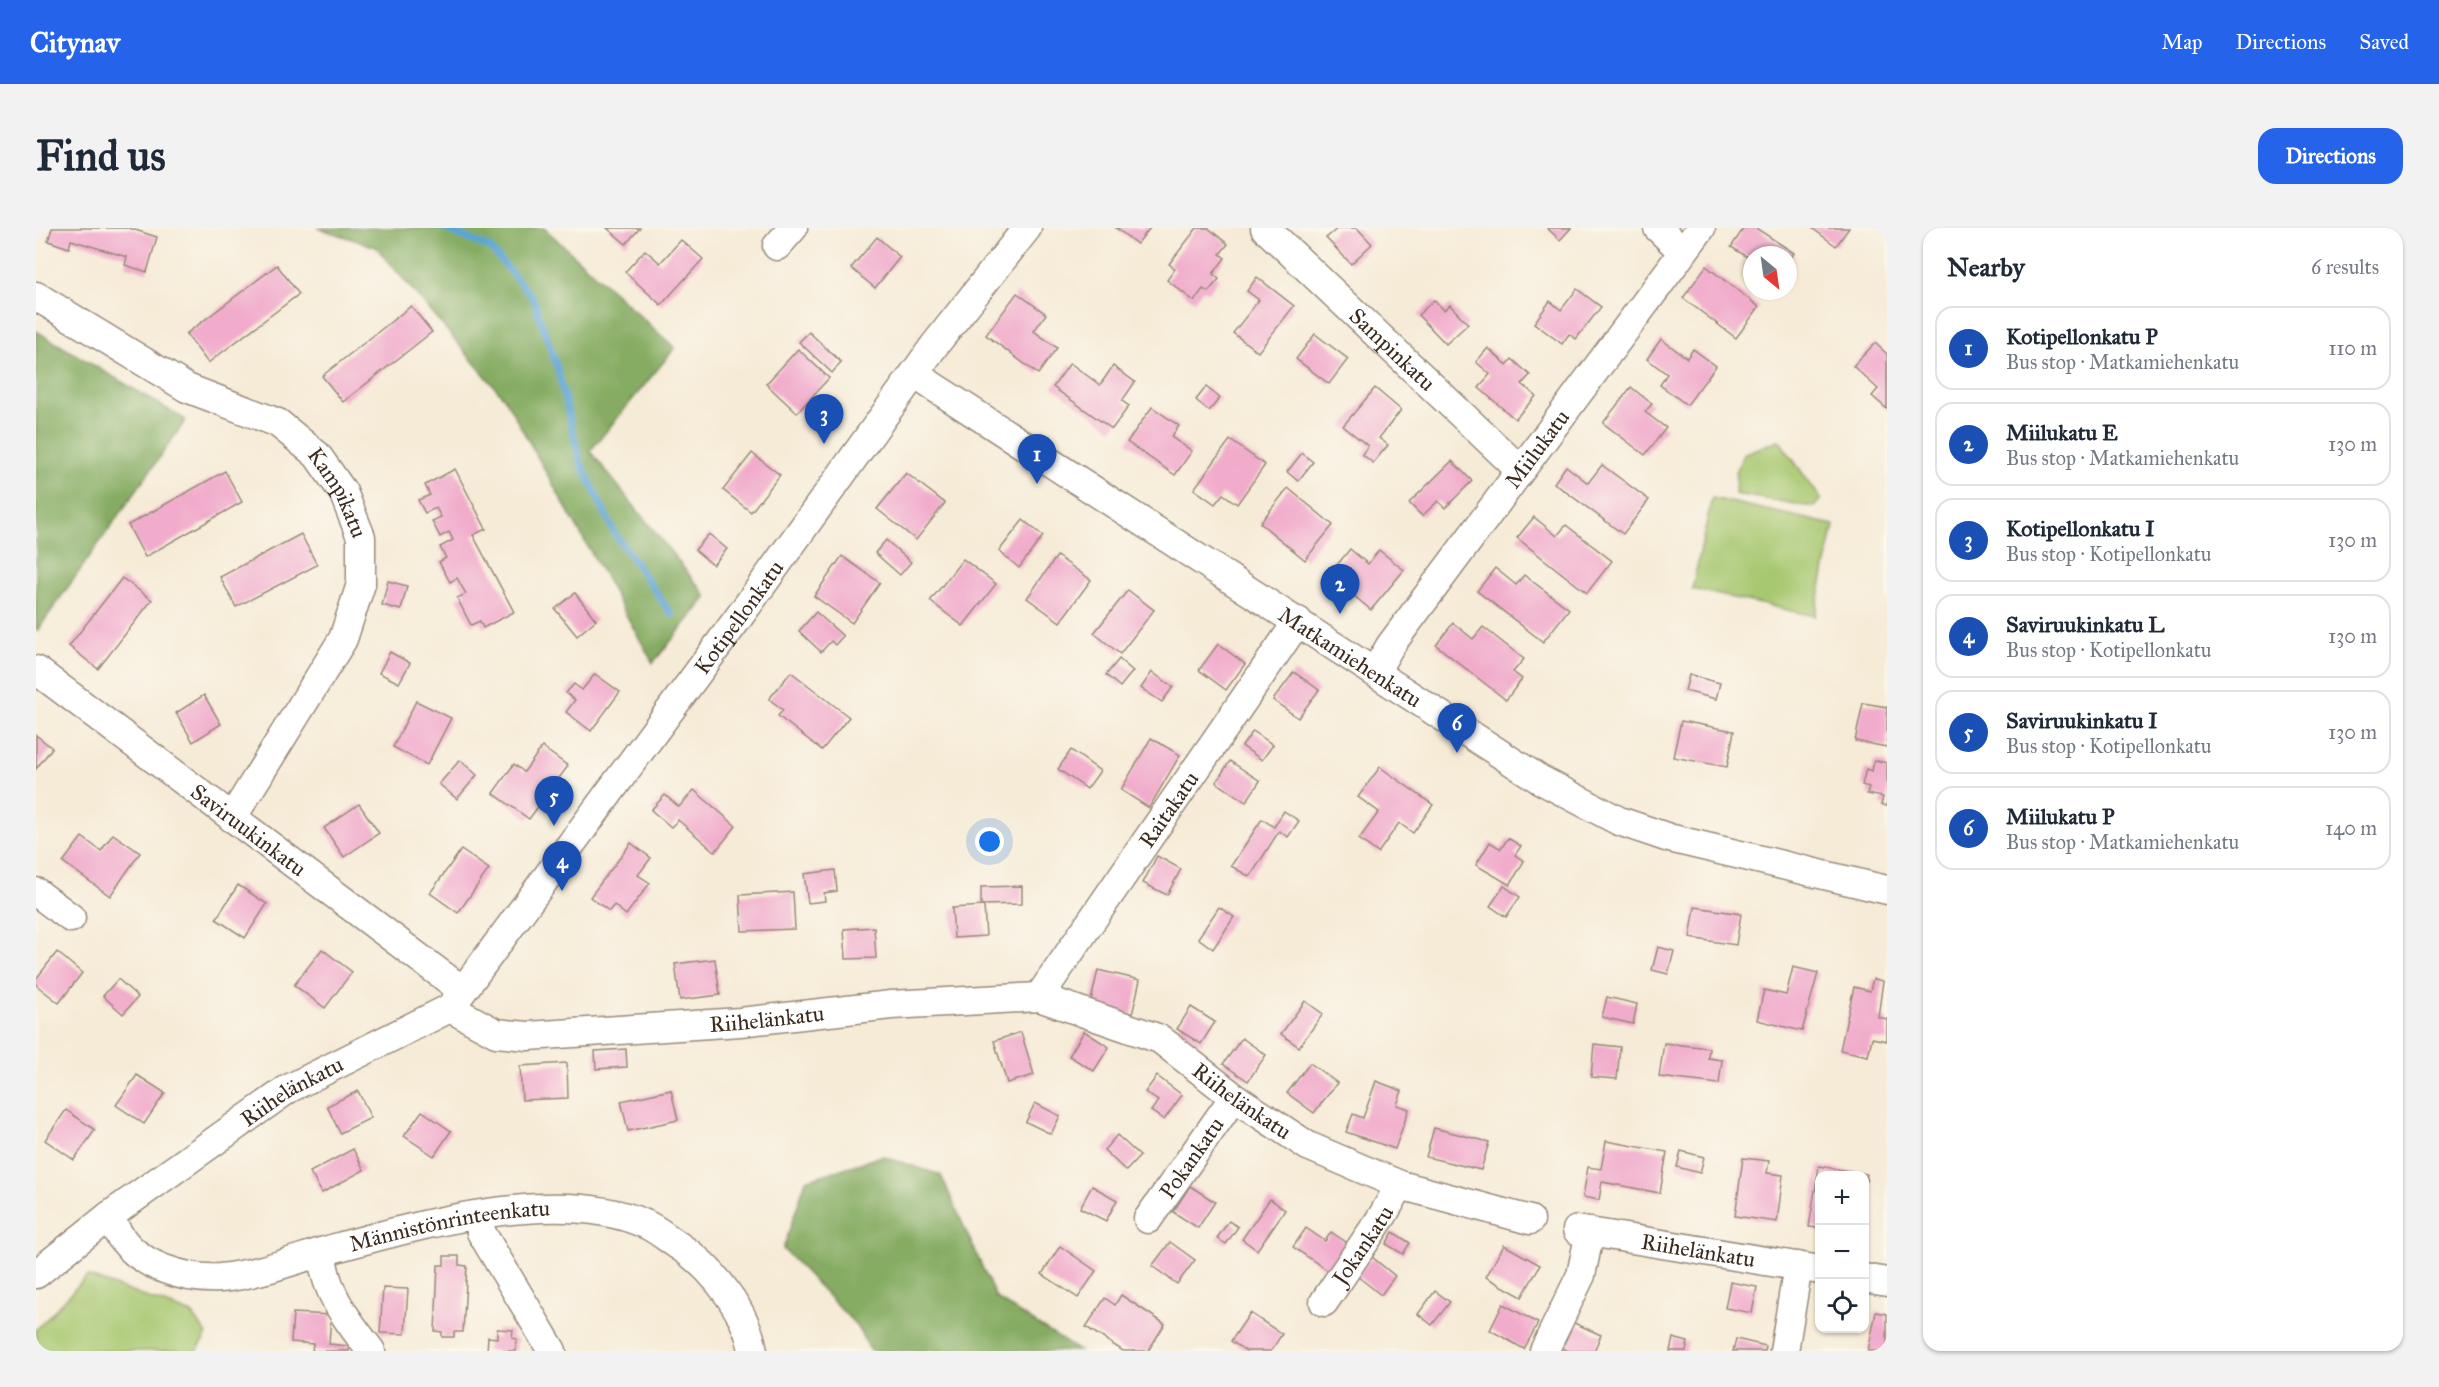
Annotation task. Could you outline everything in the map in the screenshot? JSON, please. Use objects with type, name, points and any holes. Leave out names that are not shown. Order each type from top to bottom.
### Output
[{"type":"street","name":"Kotipellonkatu","points":[[456,999],[739,618],[914,374],[1027,228]]},
{"type":"street","name":"Sampinkatu","points":[[1265,228],[1520,470]]},
{"type":"street","points":[[1658,228],[1683,252]]},
{"type":"street","name":"Miilukatu","points":[[1375,672],[1390,646],[1701,228]]},
{"type":"street","name":"Kampikatu","points":[[36,296],[187,388],[278,423],[317,454],[343,492],[362,537],[361,584],[343,639],[232,818]]},
{"type":"street","name":"Matkamiehenkatu","points":[[914,374],[1539,779],[1619,820],[1669,838],[1887,890]]},
{"type":"street","name":"Raitakatu","points":[[1039,997],[1298,621]]},
{"type":"street","name":"Saviruukinkatu","points":[[36,670],[232,818],[456,999]]},
{"type":"street","points":[[36,892],[71,918]]},
{"type":"street","name":"Riihelänkatu","points":[[36,1275],[109,1216],[288,1089],[456,999],[496,1033],[528,1036],[740,1022],[891,1005],[1039,997],[1160,1040],[1234,1097],[1308,1146],[1400,1185],[1530,1220]]},
{"type":"street","name":"Pokankatu","points":[[1148,1219],[1234,1097]]},
{"type":"street","name":"Jokankatu","points":[[1324,1302],[1383,1215],[1400,1185]]},
{"type":"street","name":"Männistönrinteenkatu","points":[[109,1216],[123,1240],[144,1260],[186,1275],[220,1278],[401,1230],[479,1215],[542,1207],[593,1210],[645,1224],[697,1258],[734,1305],[751,1341],[753,1351]]},
{"type":"street","points":[[479,1215],[482,1232],[552,1351]]},
{"type":"street","name":"Riihelänkatu","points":[[1544,1351],[1581,1275],[1583,1231],[1809,1268]]},
{"type":"street","points":[[322,1252],[323,1267],[338,1306],[371,1351]]},
{"type":"street","points":[[1784,1351],[1809,1268]]},
{"type":"street","points":[[1869,1279],[1887,1282]]},
{"type":"green space","points":[[318,228],[544,228],[675,348],[590,451],[707,597],[653,663],[505,399],[376,247]]},
{"type":"green space","points":[[36,331],[186,420],[37,631],[36,630]]},
{"type":"green space","points":[[1779,440],[1821,499],[1814,507],[1735,494],[1736,470],[1745,453]]},
{"type":"green space","points":[[1712,498],[1834,525],[1815,616],[1692,589]]},
{"type":"green space","points":[[882,1156],[941,1175],[996,1298],[1079,1351],[871,1351],[855,1324],[783,1249],[806,1180]]},
{"type":"green space","points":[[87,1276],[192,1314],[207,1334],[197,1351],[36,1351],[36,1330]]},
{"type":"building","points":[[52,228],[129,228],[157,237],[147,272],[125,265],[127,257],[71,240],[69,248],[48,241]]},
{"type":"building","points":[[607,228],[640,228],[626,244]]},
{"type":"building","points":[[1116,228],[1150,228],[1137,244]]},
{"type":"building","points":[[1197,228],[1208,228],[1228,244],[1220,254],[1225,258],[1213,274],[1219,279],[1208,292],[1203,289],[1194,301],[1167,280],[1175,269],[1169,264]]},
{"type":"building","points":[[1338,228],[1357,228],[1372,244],[1351,264],[1326,238]]},
{"type":"building","points":[[1547,228],[1571,228],[1560,240]]},
{"type":"building","points":[[1744,228],[1756,228],[1783,246],[1743,246],[1743,254],[1731,247]]},
{"type":"building","points":[[1812,228],[1849,228],[1836,246]]},
{"type":"building","points":[[877,237],[900,257],[875,288],[851,268]]},
{"type":"building","points":[[681,240],[703,259],[661,305],[625,272],[645,250],[660,263]]},
{"type":"building","points":[[277,265],[299,294],[208,363],[186,334]]},
{"type":"building","points":[[1706,266],[1743,295],[1743,300],[1750,300],[1759,307],[1736,338],[1683,298]]},
{"type":"building","points":[[1257,277],[1294,306],[1258,352],[1233,333],[1259,300],[1247,291]]},
{"type":"building","points":[[1577,289],[1601,307],[1576,339],[1569,334],[1562,344],[1534,323],[1550,301],[1561,310]]},
{"type":"building","points":[[1017,293],[1046,314],[1034,331],[1057,348],[1038,374],[986,335]]},
{"type":"building","points":[[1434,300],[1444,310],[1450,305],[1468,324],[1446,344],[1418,315]]},
{"type":"building","points":[[411,306],[432,332],[343,402],[322,376]]},
{"type":"building","points":[[809,332],[841,362],[832,373],[799,342]]},
{"type":"building","points":[[1315,334],[1348,359],[1329,384],[1296,359]]},
{"type":"building","points":[[1661,339],[1687,358],[1693,349],[1716,366],[1687,405],[1660,385],[1667,374],[1647,359]]},
{"type":"building","points":[[1875,343],[1887,354],[1887,409],[1872,396],[1878,389],[1853,366]]},
{"type":"building","points":[[1488,348],[1507,365],[1512,359],[1530,375],[1522,384],[1536,396],[1515,419],[1479,388],[1490,374],[1476,362]]},
{"type":"building","points":[[798,349],[829,378],[797,413],[766,384]]},
{"type":"building","points":[[1070,363],[1100,385],[1113,366],[1135,382],[1122,401],[1129,406],[1112,429],[1053,387]]},
{"type":"building","points":[[1206,387],[1220,398],[1209,411],[1196,400]]},
{"type":"building","points":[[1631,387],[1652,404],[1645,412],[1666,428],[1645,455],[1603,423]]},
{"type":"building","points":[[1375,388],[1401,410],[1379,438],[1388,445],[1373,463],[1362,454],[1368,446],[1343,426]]},
{"type":"building","points":[[1152,407],[1179,426],[1171,437],[1192,451],[1175,475],[1127,442]]},
{"type":"building","points":[[1230,440],[1265,465],[1237,504],[1223,494],[1215,504],[1194,489]]},
{"type":"building","points":[[752,453],[780,475],[751,512],[723,490]]},
{"type":"building","points":[[1302,453],[1313,462],[1298,481],[1287,472]]},
{"type":"building","points":[[1452,461],[1472,481],[1445,508],[1438,501],[1422,516],[1409,503]]},
{"type":"building","points":[[1602,465],[1649,500],[1623,534],[1554,483],[1566,466],[1588,483]]},
{"type":"building","points":[[455,469],[486,529],[473,535],[514,612],[483,628],[480,621],[471,625],[457,598],[466,594],[457,578],[450,582],[439,562],[446,558],[440,547],[453,540],[449,532],[440,537],[432,521],[441,517],[436,508],[425,513],[418,500],[430,495],[425,485]]},
{"type":"building","points":[[225,471],[242,502],[145,557],[128,525]]},
{"type":"building","points":[[906,473],[945,503],[916,540],[877,509]]},
{"type":"building","points":[[1288,488],[1333,525],[1305,560],[1260,523]]},
{"type":"building","points":[[1534,517],[1557,536],[1566,525],[1612,561],[1587,593],[1517,538]]},
{"type":"building","points":[[1023,520],[1043,536],[1019,568],[999,551]]},
{"type":"building","points":[[301,534],[317,565],[236,607],[220,577]]},
{"type":"building","points":[[709,534],[727,549],[713,565],[695,550]]},
{"type":"building","points":[[886,540],[911,562],[900,575],[875,553]]},
{"type":"building","points":[[1350,549],[1368,564],[1379,550],[1404,570],[1371,610],[1329,575]]},
{"type":"building","points":[[842,556],[880,583],[852,623],[814,596]]},
{"type":"building","points":[[1057,556],[1091,580],[1060,622],[1027,598]]},
{"type":"building","points":[[963,559],[996,584],[963,626],[930,601]]},
{"type":"building","points":[[1495,568],[1516,585],[1524,575],[1569,609],[1543,642],[1477,591]]},
{"type":"building","points":[[122,578],[152,600],[98,669],[69,646]]},
{"type":"building","points":[[388,581],[407,586],[401,610],[382,605]]},
{"type":"building","points":[[1128,590],[1154,610],[1120,654],[1094,633]]},
{"type":"building","points":[[575,593],[596,620],[577,636],[555,609]]},
{"type":"building","points":[[816,612],[843,636],[835,645],[831,641],[821,652],[799,631]]},
{"type":"building","points":[[1453,623],[1473,639],[1483,627],[1524,659],[1513,672],[1522,679],[1506,700],[1436,645]]},
{"type":"building","points":[[1218,644],[1245,664],[1226,690],[1199,670]]},
{"type":"building","points":[[390,652],[410,663],[399,683],[379,673]]},
{"type":"building","points":[[1119,659],[1133,671],[1120,687],[1106,675]]},
{"type":"building","points":[[791,672],[849,717],[822,750],[778,716],[783,710],[769,699]]},
{"type":"building","points":[[1152,672],[1173,687],[1162,702],[1141,688]]},
{"type":"building","points":[[1294,672],[1319,690],[1298,718],[1273,700]]},
{"type":"building","points":[[595,674],[620,692],[591,731],[566,712],[575,700],[566,693],[574,684],[582,690]]},
{"type":"building","points":[[1689,675],[1720,683],[1716,699],[1685,691]]},
{"type":"building","points":[[204,695],[221,724],[193,742],[176,713]]},
{"type":"building","points":[[416,701],[451,718],[427,765],[393,747]]},
{"type":"building","points":[[1863,703],[1887,707],[1887,747],[1855,741]]},
{"type":"building","points":[[1681,721],[1734,731],[1727,767],[1673,757]]},
{"type":"building","points":[[1253,731],[1273,745],[1262,760],[1242,746]]},
{"type":"building","points":[[36,735],[52,748],[36,769]]},
{"type":"building","points":[[1151,738],[1180,755],[1149,808],[1121,790]]},
{"type":"building","points":[[542,747],[568,766],[529,819],[493,793],[514,764],[524,772]]},
{"type":"building","points":[[1071,750],[1100,771],[1087,789],[1058,769]]},
{"type":"building","points":[[460,760],[477,775],[457,799],[439,784]]},
{"type":"building","points":[[1874,760],[1887,763],[1887,806],[1881,805],[1883,797],[1867,794],[1869,787],[1862,785],[1866,769],[1872,771]]},
{"type":"building","points":[[1230,761],[1260,781],[1246,802],[1216,782]]},
{"type":"building","points":[[1380,767],[1433,805],[1413,833],[1399,823],[1378,853],[1359,839],[1379,812],[1358,797]]},
{"type":"building","points":[[694,790],[736,826],[715,852],[678,820],[671,827],[651,810],[665,795],[679,807]]},
{"type":"building","points":[[359,804],[379,833],[344,857],[324,828]]},
{"type":"building","points":[[1284,811],[1299,821],[1288,837],[1279,831],[1250,877],[1231,866],[1262,819],[1274,827]]},
{"type":"building","points":[[113,834],[140,853],[110,896],[63,862],[82,837],[101,851]]},
{"type":"building","points":[[1508,838],[1521,846],[1515,855],[1524,861],[1510,885],[1476,865],[1490,842],[1501,849]]},
{"type":"building","points":[[631,843],[651,858],[638,875],[650,883],[626,915],[614,905],[609,911],[590,897]]},
{"type":"building","points":[[461,850],[489,869],[458,913],[430,893]]},
{"type":"building","points":[[1157,856],[1181,869],[1167,895],[1143,883]]},
{"type":"building","points":[[835,870],[837,891],[824,893],[825,901],[808,903],[804,874]]},
{"type":"building","points":[[238,885],[267,904],[245,938],[216,919]]},
{"type":"building","points":[[1022,886],[1022,904],[981,905],[981,887]]},
{"type":"building","points":[[1504,886],[1520,897],[1506,917],[1490,906]]},
{"type":"building","points":[[793,892],[795,929],[742,931],[740,895]]},
{"type":"building","points":[[984,906],[986,936],[954,938],[952,908]]},
{"type":"building","points":[[1219,907],[1234,917],[1213,949],[1198,938]]},
{"type":"building","points":[[1695,907],[1741,914],[1736,945],[1690,938]]},
{"type":"building","points":[[874,927],[876,958],[846,959],[844,929]]},
{"type":"building","points":[[1658,947],[1674,951],[1668,974],[1652,970]]},
{"type":"building","points":[[322,949],[352,972],[325,1008],[294,985]]},
{"type":"building","points":[[57,952],[82,973],[59,1003],[36,985],[36,979]]},
{"type":"building","points":[[715,959],[720,995],[680,1000],[675,964]]},
{"type":"building","points":[[1793,967],[1818,973],[1802,1031],[1757,1020],[1764,990],[1786,995]]},
{"type":"building","points":[[1098,970],[1140,980],[1132,1015],[1090,1005]]},
{"type":"building","points":[[118,979],[138,997],[123,1014],[103,996]]},
{"type":"building","points":[[1873,979],[1883,981],[1878,1017],[1887,1019],[1887,1041],[1872,1038],[1868,1056],[1840,1050],[1854,987],[1870,991]]},
{"type":"building","points":[[1607,997],[1637,1004],[1633,1024],[1602,1017]]},
{"type":"building","points":[[1305,1001],[1323,1014],[1299,1047],[1281,1034]]},
{"type":"building","points":[[1191,1007],[1215,1022],[1201,1044],[1177,1029]]},
{"type":"building","points":[[1084,1031],[1109,1047],[1094,1071],[1069,1056]]},
{"type":"building","points":[[1021,1032],[1034,1075],[1007,1083],[994,1041]]},
{"type":"building","points":[[1242,1038],[1266,1055],[1248,1081],[1223,1064]]},
{"type":"building","points":[[1664,1043],[1709,1048],[1708,1058],[1722,1060],[1719,1084],[1659,1077]]},
{"type":"building","points":[[1594,1044],[1620,1047],[1617,1079],[1591,1077]]},
{"type":"building","points":[[626,1049],[627,1067],[596,1069],[595,1051]]},
{"type":"building","points":[[567,1063],[568,1098],[522,1100],[520,1066]]},
{"type":"building","points":[[1310,1063],[1337,1083],[1314,1113],[1287,1093]]},
{"type":"building","points":[[137,1075],[165,1093],[144,1124],[116,1105]]},
{"type":"building","points":[[1157,1076],[1182,1095],[1164,1120],[1151,1111],[1158,1101],[1145,1092]]},
{"type":"building","points":[[1376,1081],[1402,1091],[1397,1105],[1409,1109],[1395,1149],[1346,1132],[1353,1114],[1363,1118]]},
{"type":"building","points":[[671,1090],[678,1120],[628,1131],[621,1101]]},
{"type":"building","points":[[358,1091],[371,1118],[340,1133],[327,1106]]},
{"type":"building","points":[[1035,1103],[1060,1116],[1051,1134],[1026,1122]]},
{"type":"building","points":[[66,1110],[95,1130],[74,1160],[45,1140]]},
{"type":"building","points":[[422,1111],[451,1131],[434,1156],[404,1136]]},
{"type":"building","points":[[1434,1128],[1489,1142],[1481,1170],[1426,1157]]},
{"type":"building","points":[[1117,1135],[1140,1156],[1126,1171],[1104,1150]]},
{"type":"building","points":[[1606,1141],[1667,1152],[1660,1193],[1602,1182],[1599,1200],[1583,1197],[1588,1167],[1601,1169]]},
{"type":"building","points":[[353,1149],[364,1170],[322,1193],[310,1172]]},
{"type":"building","points":[[1681,1151],[1704,1157],[1700,1173],[1677,1167]]},
{"type":"building","points":[[1743,1158],[1769,1161],[1767,1173],[1783,1175],[1777,1222],[1735,1216]]},
{"type":"building","points":[[1819,1166],[1849,1171],[1818,1171]]},
{"type":"building","points":[[1092,1186],[1117,1200],[1106,1221],[1080,1208]]},
{"type":"building","points":[[1190,1186],[1215,1202],[1198,1228],[1173,1212]]},
{"type":"building","points":[[1815,1190],[1815,1228],[1809,1227]]},
{"type":"building","points":[[1270,1199],[1285,1210],[1257,1250],[1242,1239]]},
{"type":"building","points":[[1229,1221],[1238,1227],[1226,1244],[1217,1238]]},
{"type":"building","points":[[1306,1228],[1325,1241],[1331,1232],[1349,1244],[1330,1272],[1293,1247]]},
{"type":"building","points":[[1393,1232],[1410,1243],[1403,1254],[1386,1244]]},
{"type":"building","points":[[1170,1242],[1195,1260],[1177,1284],[1152,1266]]},
{"type":"building","points":[[1504,1245],[1540,1265],[1522,1297],[1486,1277]]},
{"type":"building","points":[[1060,1246],[1096,1271],[1078,1298],[1042,1274]]},
{"type":"building","points":[[444,1256],[459,1256],[459,1265],[467,1266],[463,1332],[454,1332],[454,1337],[442,1337],[442,1332],[435,1331],[438,1265],[444,1265]]},
{"type":"building","points":[[1372,1257],[1395,1276],[1381,1295],[1357,1276]]},
{"type":"building","points":[[1730,1282],[1757,1287],[1752,1313],[1725,1308]]},
{"type":"building","points":[[383,1288],[408,1289],[405,1334],[380,1333]]},
{"type":"building","points":[[1435,1291],[1450,1302],[1432,1325],[1418,1314]]},
{"type":"building","points":[[1121,1295],[1165,1324],[1148,1351],[1123,1351],[1086,1327],[1105,1298],[1115,1305]]},
{"type":"building","points":[[1503,1304],[1538,1323],[1524,1349],[1490,1330]]},
{"type":"building","points":[[1876,1312],[1887,1314],[1887,1351],[1868,1351]]},
{"type":"building","points":[[293,1313],[331,1315],[329,1344],[349,1346],[349,1351],[312,1351],[313,1344],[291,1342]]},
{"type":"building","points":[[1250,1313],[1282,1334],[1271,1351],[1246,1351],[1231,1341]]},
{"type":"building","points":[[1572,1322],[1601,1335],[1594,1351],[1569,1351],[1561,1348]]},
{"type":"building","points":[[497,1329],[513,1330],[512,1338],[517,1339],[516,1351],[487,1351],[488,1337],[497,1338]]},
{"type":"building","points":[[1673,1338],[1688,1342],[1686,1351],[1670,1351]]},
{"type":"building","points":[[1736,1339],[1766,1346],[1765,1351],[1733,1351]]},
{"type":"waterway","points":[[443,228],[490,248],[533,298],[557,367],[580,461],[615,534],[672,615]]},
{"type":"place","name":"Kotipellonkatu I","points":[[824,444]]},
{"type":"place","name":"Kotipellonkatu P","points":[[1037,484]]},
{"type":"place","name":"Miilukatu E","points":[[1340,614]]},
{"type":"place","name":"Miilukatu P","points":[[1457,753]]},
{"type":"place","name":"Saviruukinkatu I","points":[[554,826]]},
{"type":"place","name":"Saviruukinkatu L","points":[[562,891]]}]
